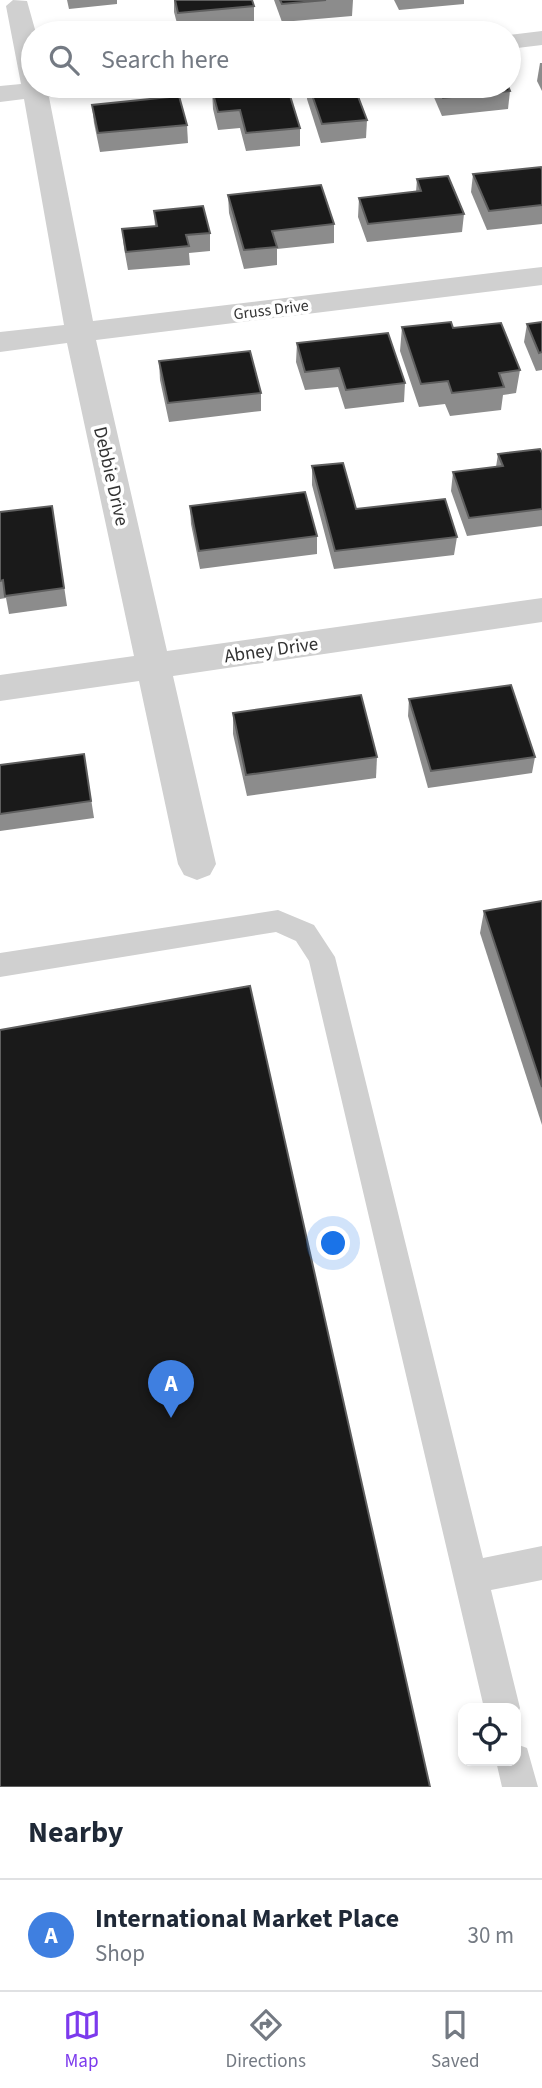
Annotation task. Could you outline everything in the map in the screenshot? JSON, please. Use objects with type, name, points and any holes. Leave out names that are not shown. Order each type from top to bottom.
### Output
[{"type":"street","name":"Debbie Drive","points":[[18,6],[21,21]]},
{"type":"street","points":[[521,41],[542,38]]},
{"type":"street","points":[[0,94],[21,89]]},
{"type":"street","name":"Debbie Drive","points":[[36,98],[80,332],[197,864]]},
{"type":"street","name":"Gruss Drive","points":[[0,342],[542,276]]},
{"type":"street","name":"Abney Drive","points":[[0,688],[542,610]]},
{"type":"lane","points":[[0,965],[278,921],[305,933],[322,957],[501,1703]]},
{"type":"lane","points":[[470,1577],[542,1563]]},
{"type":"lane","points":[[515,1766],[520,1787]]},
{"type":"building","points":[[175,0],[252,0],[254,6],[178,13]]},
{"type":"building","points":[[280,0],[326,0],[282,4]]},
{"type":"building","points":[[180,98],[187,125],[98,133],[92,105]]},
{"type":"building","points":[[214,98],[291,98],[300,128],[246,133],[240,110],[218,112]]},
{"type":"building","points":[[313,98],[359,98],[367,120],[322,124]]},
{"type":"building","points":[[541,167],[542,205],[489,211],[473,174]]},
{"type":"building","points":[[448,176],[464,214],[368,224],[359,198],[421,191],[417,179]]},
{"type":"building","points":[[321,185],[334,224],[272,231],[277,247],[244,250],[228,195]]},
{"type":"building","points":[[203,206],[210,233],[186,235],[189,246],[126,252],[122,229],[157,226],[154,211]]},
{"type":"building","points":[[451,322],[453,328],[501,323],[520,370],[499,373],[504,387],[452,393],[448,381],[421,384],[402,327]]},
{"type":"building","points":[[542,322],[542,352],[539,353],[527,324]]},
{"type":"building","points":[[388,333],[405,383],[346,390],[339,368],[305,372],[297,343]]},
{"type":"building","points":[[250,351],[261,393],[168,403],[159,361]]},
{"type":"building","points":[[540,449],[542,509],[469,518],[453,472],[503,466],[498,454]]},
{"type":"building","points":[[343,463],[356,509],[445,499],[457,537],[335,551],[312,466]]},
{"type":"building","points":[[305,492],[317,536],[199,551],[190,506]]},
{"type":"building","points":[[52,506],[64,588],[5,596],[3,580],[0,581],[0,512]]},
{"type":"building","points":[[511,685],[535,757],[431,771],[409,699]]},
{"type":"building","points":[[361,695],[377,757],[246,775],[233,713]]},
{"type":"building","points":[[84,754],[91,801],[0,814],[0,765]]},
{"type":"building","points":[[542,901],[542,1087],[484,911]]},
{"type":"building","points":[[250,986],[430,1787],[0,1787],[0,1030]]},
{"type":"place","name":"International Market Place","points":[[171,1418]]}]
